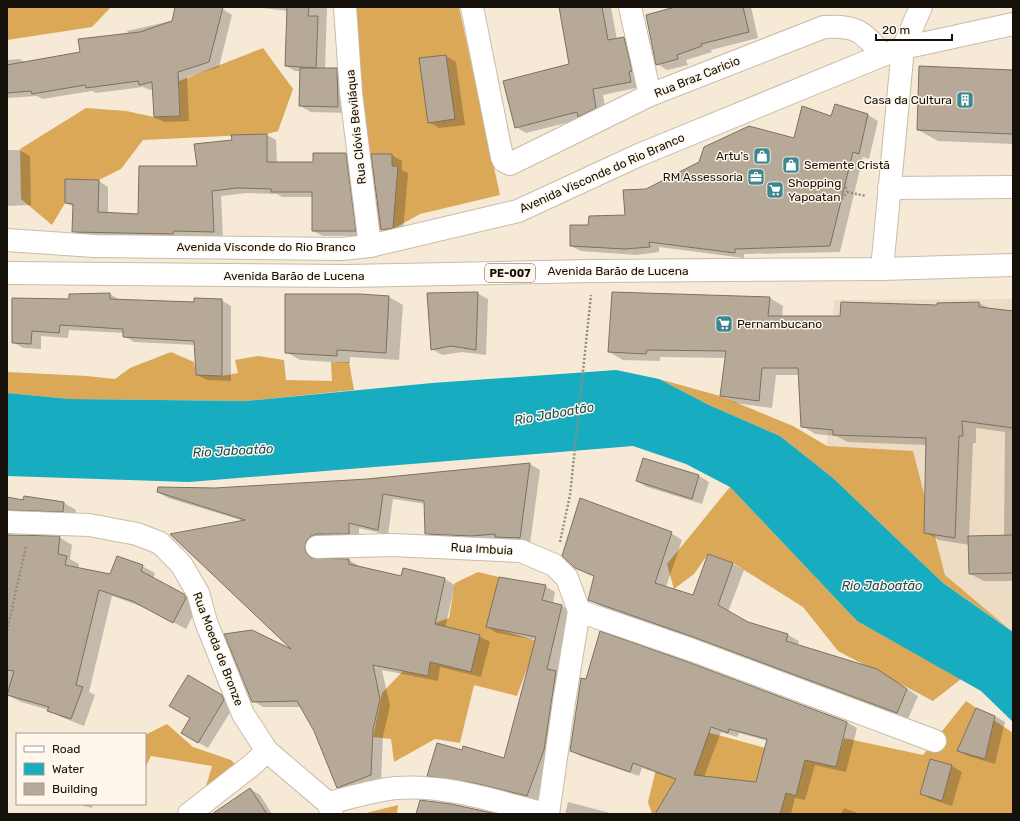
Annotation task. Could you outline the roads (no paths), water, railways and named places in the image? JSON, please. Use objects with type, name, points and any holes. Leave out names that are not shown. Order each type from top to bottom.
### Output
[{"type":"street","name":"Rua Clóvis Beviláqua","points":[[345,7],[351,93],[370,246]]},
{"type":"street","name":"Rua Braz Caricio","points":[[472,7],[505,156],[650,95],[824,27],[849,28],[864,33],[893,51]]},
{"type":"street","points":[[630,7],[650,95]]},
{"type":"street","points":[[882,269],[889,188],[893,51],[921,7]]},
{"type":"street","name":"Avenida Visconde do Rio Branco","points":[[7,240],[134,246],[342,249],[370,246],[518,211],[639,155],[893,51],[1013,24]]},
{"type":"street","points":[[889,188],[1013,187]]},
{"type":"street","name":"Avenida Barão de Lucena","points":[[7,273],[347,276],[592,271],[882,269],[1013,265]]},
{"type":"street","name":"Rua Moeda de Bronze","points":[[7,522],[89,525],[137,534],[160,544],[181,564],[198,593],[206,622],[243,714],[267,751],[330,809]]},
{"type":"street","name":"Rua Imbuia","points":[[318,547],[393,544],[520,551],[554,565],[567,578],[579,611],[547,814],[462,793],[430,788],[395,788],[330,809]]},
{"type":"street","points":[[579,611],[706,655],[935,742]]},
{"type":"street","points":[[189,814],[252,765],[267,751]]},
{"type":"water","name":"Rio Jaboatão","points":[[616,370],[659,379],[709,405],[780,436],[833,478],[943,583],[1013,632],[1013,722],[981,691],[857,621],[730,487],[686,464],[633,446],[189,482],[7,476],[7,393],[70,399],[246,401],[432,383]]},
{"type":"place","name":"Casa da Cultura","points":[[965,100]]},
{"type":"place","name":"Artu's","points":[[762,156]]},
{"type":"place","name":"Semente Cristã","points":[[791,165]]},
{"type":"place","name":"RM Assessoria","points":[[756,177]]},
{"type":"place","name":"Shopping Yapoatan","points":[[775,190]]},
{"type":"place","name":"Pernambucano","points":[[724,324]]}]
